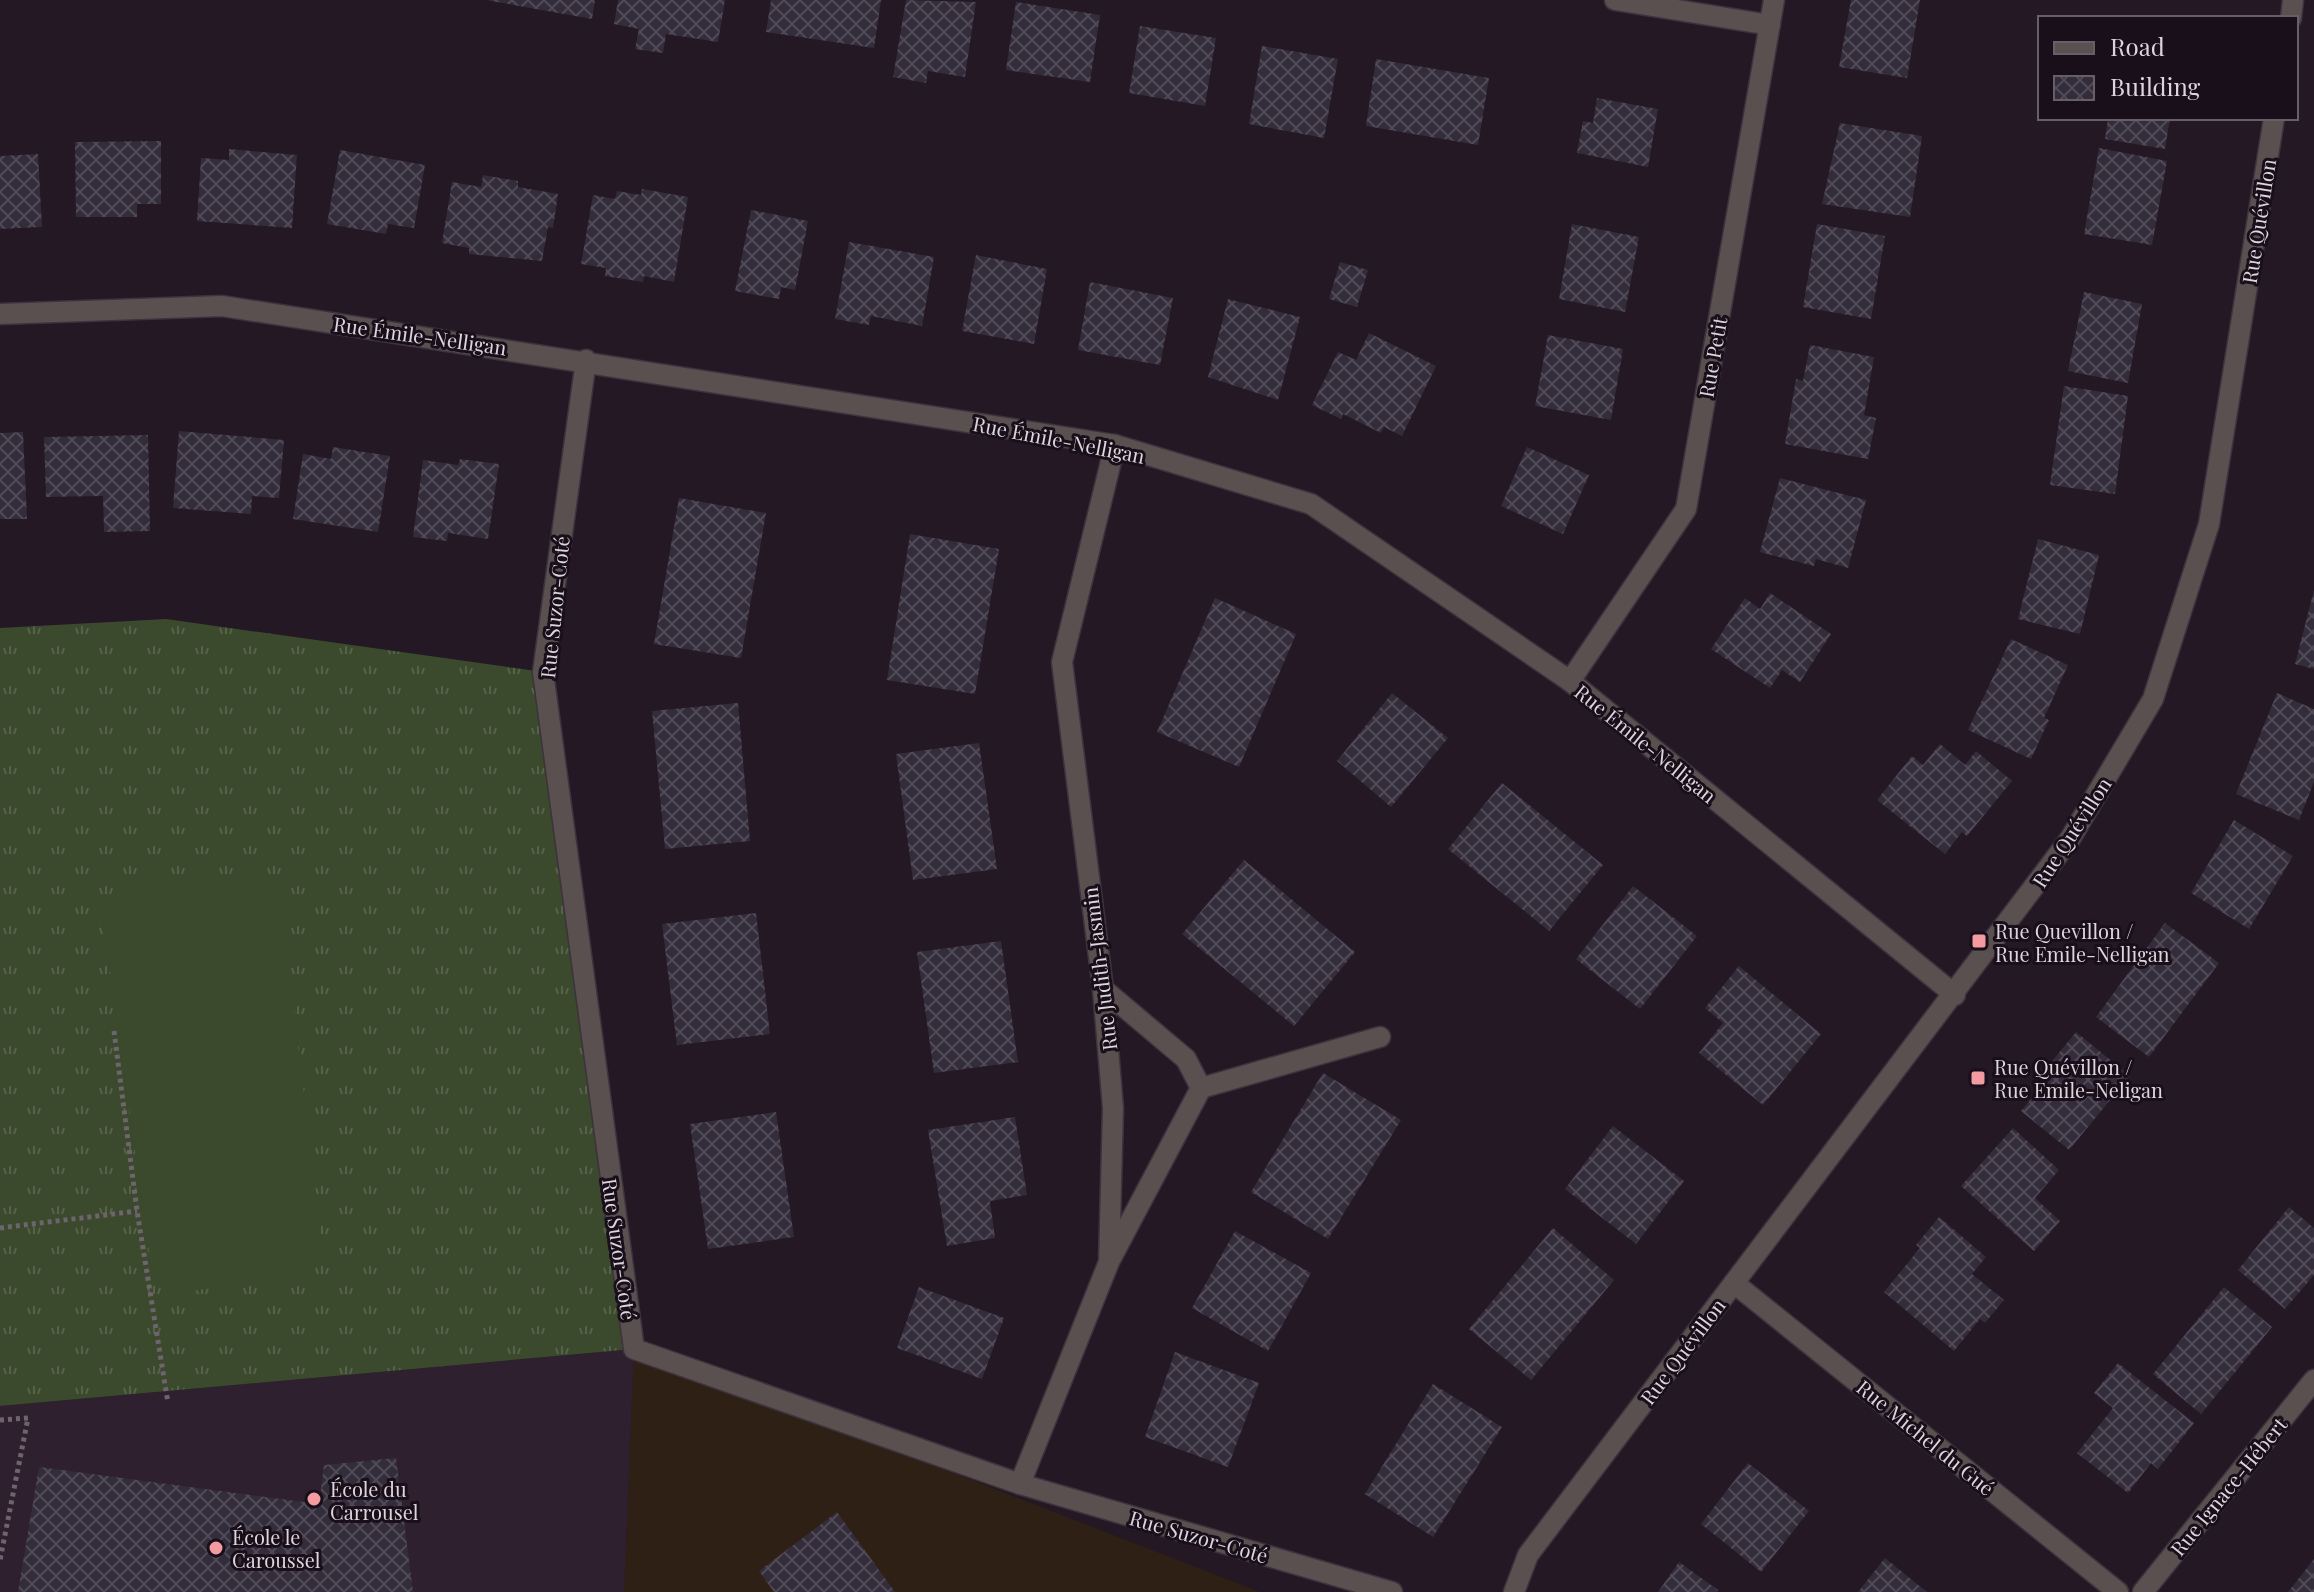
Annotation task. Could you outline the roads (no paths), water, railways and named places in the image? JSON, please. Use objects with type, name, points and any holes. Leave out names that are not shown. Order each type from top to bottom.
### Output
[{"type":"street","points":[[1615,0],[1770,25]]},
{"type":"street","name":"Rue Petit","points":[[1570,681],[1686,509],[1774,0]]},
{"type":"street","name":"Rue Quévillon","points":[[1514,1592],[1528,1555],[1955,995],[2070,839],[2153,699],[2209,524],[2274,120]]},
{"type":"street","name":"Rue Émile-Nelligan","points":[[0,314],[222,306],[586,360],[1115,445],[1311,504],[1570,681],[1955,995]]},
{"type":"street","name":"Rue Suzor-Coté","points":[[586,360],[543,672],[634,1349],[1020,1484],[1392,1592]]},
{"type":"street","name":"Rue Judith-Jasmin","points":[[1020,1484],[1109,1262],[1113,1108],[1103,989],[1062,662],[1115,445]]},
{"type":"street","points":[[1103,989],[1186,1059],[1201,1088]]},
{"type":"street","points":[[1109,1262],[1201,1088],[1380,1037]]},
{"type":"street","name":"Rue Michel du Gué","points":[[1734,1283],[2118,1592]]},
{"type":"street","name":"Rue Ignace-Hébert","points":[[2143,1592],[2314,1380]]},
{"type":"place","name":"Rue Quevillon / Rue Emile-Nelligan","points":[[1979,941]]},
{"type":"place","name":"Rue Quévillon / Rue Emile-Neligan","points":[[1978,1078]]},
{"type":"place","name":"École du Carrousel","points":[[314,1499]]},
{"type":"place","name":"École le Caroussel","points":[[216,1548]]}]
